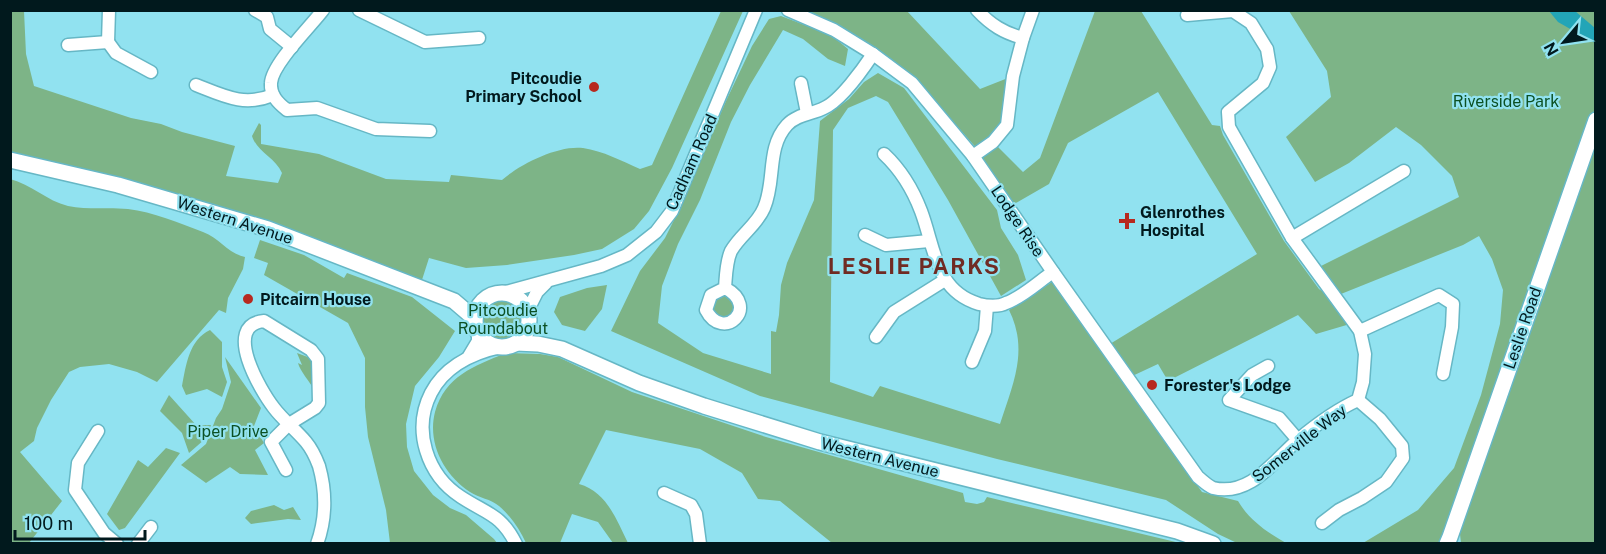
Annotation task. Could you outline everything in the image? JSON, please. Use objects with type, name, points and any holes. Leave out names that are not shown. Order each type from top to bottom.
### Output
[{"type":"main road","name":"Leslie Road","points":[[1449,541],[1596,120]]},
{"type":"main road","name":"Western Avenue","points":[[10,160],[118,185],[268,229],[454,301],[470,302],[484,299]]},
{"type":"main road","points":[[506,292],[520,298],[543,337],[555,346],[529,343],[501,347],[492,345],[484,340],[476,326],[479,304],[491,295],[506,292]]},
{"type":"main road","name":"Western Avenue","points":[[454,301],[476,326]]},
{"type":"main road","points":[[516,344],[526,333],[529,315]]},
{"type":"main road","name":"Western Avenue","points":[[555,346],[639,382],[704,406],[820,442],[1166,529],[1212,543]]},
{"type":"street","points":[[109,10],[108,42],[116,53],[151,72]]},
{"type":"street","points":[[255,10],[267,17],[270,29],[292,47]]},
{"type":"street","points":[[323,10],[278,65],[271,82],[273,95],[277,102],[287,110],[317,108],[376,129],[430,131]]},
{"type":"street","points":[[359,10],[424,42],[479,38]]},
{"type":"street","name":"Cadham Road","points":[[506,292],[600,266],[639,248],[656,232],[672,211],[756,10]]},
{"type":"street","name":"Lodge Rise","points":[[788,10],[834,30],[873,54],[912,83],[973,156],[1203,481]]},
{"type":"street","points":[[977,10],[988,22],[1006,33],[1023,38]]},
{"type":"street","points":[[973,156],[993,142],[1006,125],[1013,76],[1033,10]]},
{"type":"street","name":"Somerville Way","points":[[1187,15],[1233,11],[1251,23],[1267,49],[1270,67],[1263,83],[1228,112],[1229,127],[1293,238],[1360,331],[1365,354],[1364,382],[1358,400],[1338,410],[1298,440],[1256,479],[1235,489],[1212,488],[1203,481]]},
{"type":"street","points":[[68,45],[108,42]]},
{"type":"street","points":[[725,288],[726,269],[731,252],[765,207],[775,146],[788,124],[807,113],[826,108],[856,77],[873,54]]},
{"type":"street","points":[[801,83],[807,113]]},
{"type":"street","points":[[196,85],[243,100],[259,101],[273,95]]},
{"type":"street","points":[[884,154],[898,167],[921,211],[929,241],[945,280],[965,300],[987,306],[1006,304],[1053,272]]},
{"type":"street","points":[[1293,238],[1404,171]]},
{"type":"street","points":[[865,235],[886,245],[929,241]]},
{"type":"street","points":[[876,337],[894,312],[945,280]]},
{"type":"street","points":[[529,315],[537,292],[547,282]]},
{"type":"street","points":[[1360,331],[1439,295],[1453,304],[1452,327],[1443,374]]},
{"type":"street","points":[[972,362],[985,331],[987,306]]},
{"type":"street","points":[[286,470],[271,442],[289,424],[315,408],[319,402],[318,359],[311,350],[264,321],[255,322],[245,333],[244,352],[273,407],[289,424],[307,442],[319,465],[324,507],[323,527],[317,543]]},
{"type":"street","points":[[466,360],[478,341],[476,326]]},
{"type":"street","points":[[501,347],[483,351],[443,376],[425,408],[424,445],[441,480],[462,498],[500,520],[516,543]]},
{"type":"street","points":[[1268,366],[1252,375],[1228,400],[1280,418],[1298,440]]},
{"type":"street","points":[[1322,523],[1386,482],[1402,458],[1402,446],[1380,419],[1358,400]]},
{"type":"street","points":[[98,431],[78,463],[75,490],[104,533],[117,543]]},
{"type":"street","points":[[664,493],[691,505],[696,514],[700,543]]},
{"type":"street","points":[[138,543],[151,527]]},
{"type":"green space","points":[[11,11],[24,11],[26,54],[34,86],[131,118],[161,124],[235,146],[226,176],[278,183],[282,173],[279,167],[254,142],[252,136],[259,123],[261,125],[261,144],[319,154],[386,179],[449,182],[451,175],[502,180],[540,157],[562,149],[573,148],[598,151],[640,169],[652,165],[721,11],[743,11],[672,168],[649,211],[634,229],[602,249],[507,265],[466,268],[429,258],[421,283],[335,248],[209,203],[11,155]]},
{"type":"green space","points":[[799,11],[907,11],[980,89],[1013,76],[1007,125],[993,142],[1023,172],[1040,158],[1095,11],[1141,11],[1212,125],[1220,126],[1284,241],[1319,289],[1332,298],[1350,324],[1316,334],[1298,315],[1168,381],[1158,364],[1128,378],[1105,347],[1257,254],[1158,92],[1068,143],[1049,184],[1009,207],[973,156],[979,151],[918,82],[853,34]]},
{"type":"green space","name":"Riverside Park","points":[[1289,11],[1595,11],[1595,543],[1461,543],[1459,525],[1451,514],[1438,544],[1363,543],[1418,510],[1454,468],[1481,395],[1500,324],[1503,290],[1492,259],[1479,236],[1463,245],[1336,296],[1315,269],[1459,197],[1452,176],[1421,145],[1396,127],[1349,163],[1315,182],[1286,137],[1331,97],[1327,71]]},
{"type":"green space","points":[[781,16],[831,35],[848,49],[845,66],[828,59],[803,39],[783,30],[731,122],[700,200],[678,244],[662,286],[658,323],[703,353],[771,374],[771,331],[776,332],[781,285],[787,263],[814,200],[820,121],[849,99],[864,82],[878,73],[904,88],[997,210],[1001,228],[1018,255],[1026,280],[1001,296],[948,200],[888,102],[876,96],[848,108],[833,130],[830,382],[873,397],[880,386],[1000,424],[1017,367],[1018,339],[1009,310],[1052,282],[1202,492],[1238,501],[1259,525],[1286,543],[1237,543],[1218,534],[1166,500],[997,459],[760,396],[611,331],[640,271],[665,238],[679,210],[752,46],[769,19]]},
{"type":"green space","points":[[10,179],[68,206],[128,209],[166,218],[209,235],[233,252],[245,257],[243,269],[228,298],[226,313],[219,310],[157,382],[137,372],[109,364],[80,367],[69,372],[51,400],[37,428],[34,441],[20,452],[62,501],[29,543],[11,543]]},
{"type":"green space","points":[[260,240],[304,255],[344,278],[347,273],[412,297],[455,331],[439,357],[415,386],[406,424],[407,447],[414,471],[433,495],[450,508],[466,515],[497,543],[390,543],[386,510],[368,437],[365,407],[365,358],[348,323],[264,275],[268,263],[254,258]]},
{"type":"green space","points":[[607,285],[602,309],[585,331],[562,325],[554,312],[560,297],[587,288]]},
{"type":"green space","points":[[723,295],[728,296],[734,302],[735,312],[725,320],[712,313],[712,302]]},
{"type":"green space","name":"Pitcoudie Roundabout","points":[[503,300],[511,301],[517,306],[522,312],[522,328],[517,334],[511,339],[503,340],[495,339],[489,334],[484,328],[483,320],[484,312],[489,306],[495,301]]},
{"type":"green space","points":[[210,330],[222,342],[222,367],[227,382],[222,397],[207,389],[186,395],[182,386],[190,354],[197,340]]},
{"type":"green space","points":[[297,353],[313,359],[315,391],[299,366],[298,363],[302,365]]},
{"type":"green space","points":[[506,353],[558,357],[632,392],[766,437],[963,493],[965,502],[977,504],[984,502],[987,497],[1180,543],[832,543],[780,501],[758,499],[742,473],[700,449],[606,430],[579,484],[597,493],[604,500],[615,516],[628,543],[613,543],[598,522],[572,514],[560,543],[526,543],[515,523],[499,506],[470,492],[452,477],[440,457],[433,435],[435,412],[446,389],[453,381],[472,368]]},
{"type":"green space","name":"Piper Drive","points":[[225,357],[261,408],[254,426],[264,443],[255,450],[268,475],[240,474],[230,467],[206,483],[181,465],[206,444],[222,409],[231,382]]},
{"type":"green space","points":[[169,395],[196,425],[211,425],[205,439],[189,453],[182,433],[160,411]]},
{"type":"green space","points":[[166,448],[180,453],[125,528],[119,530],[107,514],[138,460],[148,467]]},
{"type":"green space","points":[[274,505],[284,510],[293,507],[301,520],[288,519],[251,524],[245,518],[251,511]]},
{"type":"water","points":[[1549,11],[1575,11],[1595,28],[1595,43],[1558,22]]},
{"type":"place","name":"Pitcoudie Primary School","points":[[594,87]]},
{"type":"place","name":"Glenrothes Hospital","points":[[1127,221]]},
{"type":"place","name":"Pitcairn House","points":[[248,299]]},
{"type":"place","name":"Forester's Lodge","points":[[1152,385]]},
{"type":"district","name":"LESLIE PARKS","points":[[914,266]]}]
